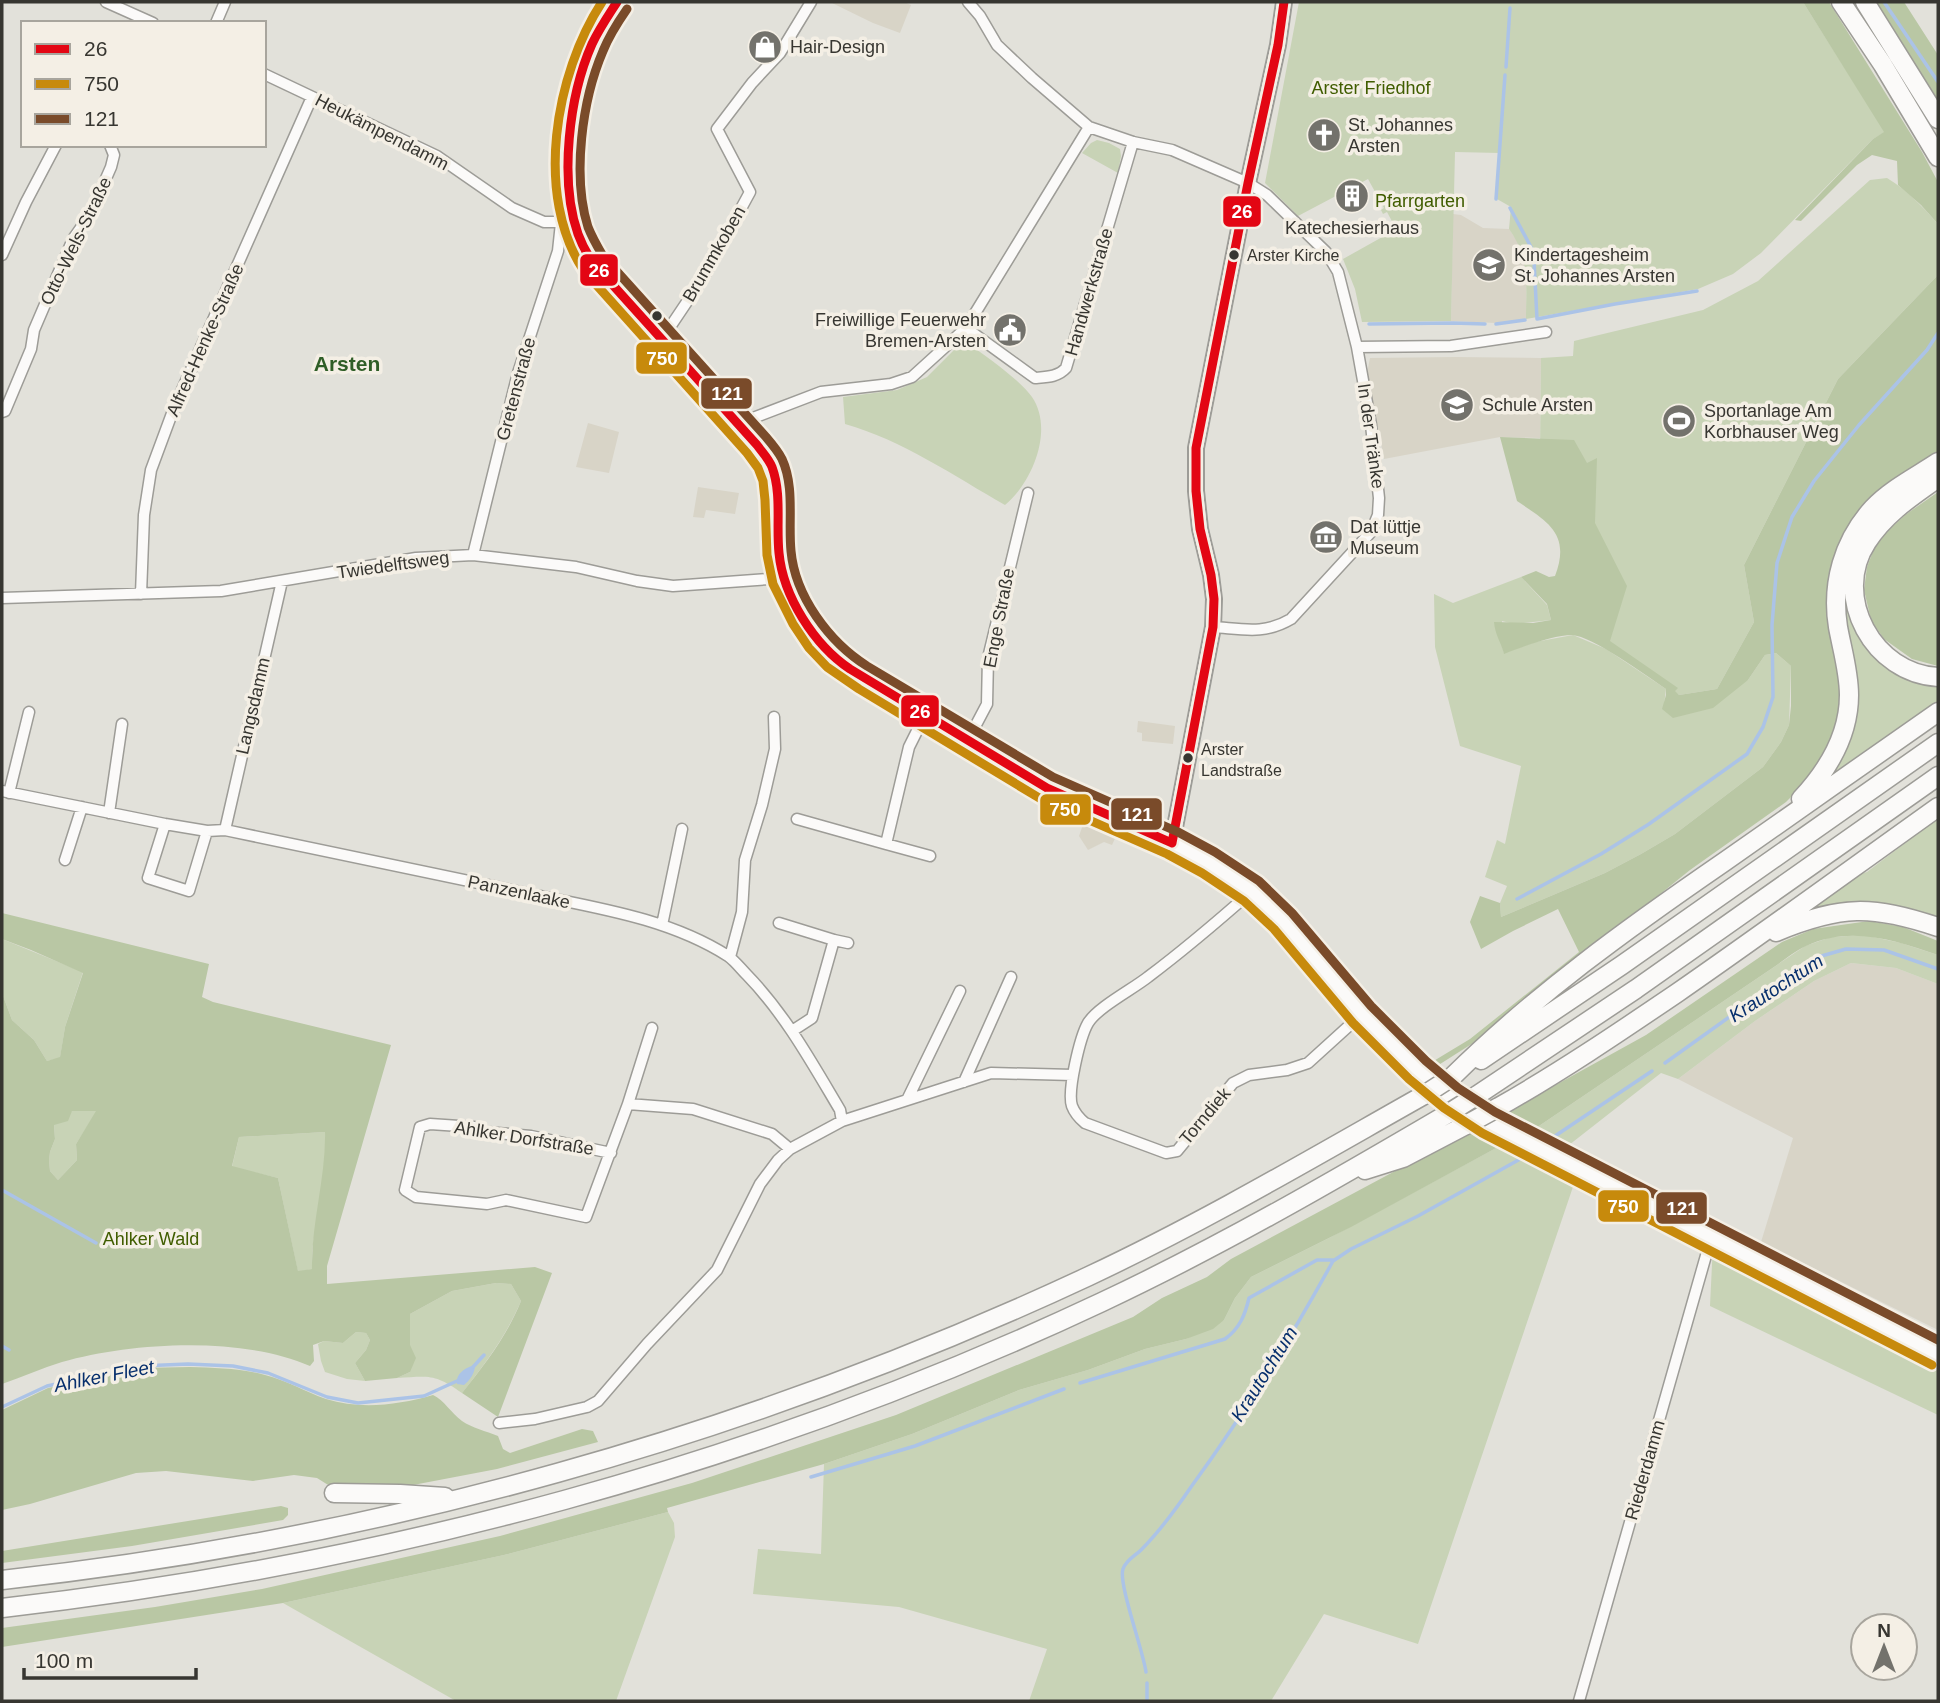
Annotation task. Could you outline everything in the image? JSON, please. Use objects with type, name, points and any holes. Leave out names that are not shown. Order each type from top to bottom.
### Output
[{"type":"highway","points":[[1841,2],[1883,65],[1938,157]]},
{"type":"highway","points":[[1865,2],[1938,119]]},
{"type":"highway","points":[[1778,824],[1823,774],[1837,750],[1846,724],[1849,696],[1835,598],[1849,542],[1874,508],[1938,462]]},
{"type":"highway","points":[[1938,478],[1898,506],[1865,544],[1856,568],[1854,590],[1859,617],[1868,637],[1903,668],[1938,677]]},
{"type":"highway","points":[[1452,1077],[1541,996],[1646,916],[1938,712]]},
{"type":"highway","points":[[2,1580],[213,1551],[459,1499],[622,1455],[713,1426],[876,1367],[987,1321],[1091,1275],[1217,1212],[1424,1095],[1599,980],[1938,743]]},
{"type":"highway","points":[[2,1608],[155,1588],[330,1556],[543,1506],[631,1482],[734,1448],[886,1395],[999,1349],[1103,1302],[1218,1244],[1342,1177],[1476,1096],[1625,997],[1938,776]]},
{"type":"highway","points":[[1342,1177],[1403,1158],[1546,1080],[1747,944],[1938,807]]},
{"type":"highway","points":[[1747,944],[1808,919],[1860,910],[1910,918],[1938,927]]},
{"type":"highway","points":[[334,1493],[400,1494],[459,1499]]},
{"type":"street","points":[[106,2],[148,21]]},
{"type":"street","points":[[217,21],[225,2]]},
{"type":"street","points":[[617,2],[595,37],[573,101],[568,144],[567,222],[593,263],[758,445],[772,467],[783,578],[807,623],[827,651],[846,667],[1047,788],[1172,843],[1208,862],[1252,891],[1283,922],[1362,1014],[1418,1070],[1451,1098],[1489,1124],[1938,1354]]},
{"type":"street","name":"Brummkoben","points":[[662,340],[705,275],[750,192],[717,129],[751,83],[780,53],[811,2]]},
{"type":"street","points":[[741,426],[753,418],[821,393],[891,384],[912,377],[966,328],[1090,127],[997,45],[980,16],[968,2]]},
{"type":"street","points":[[1172,843],[1213,627],[1211,575],[1200,529],[1196,491],[1196,448],[1278,45],[1284,2]]},
{"type":"street","points":[[124,21],[128,12]]},
{"type":"street","name":"Heukämpendamm","points":[[266,75],[437,156],[512,208],[544,222],[567,222]]},
{"type":"street","name":"Alfred-Henke-Straße","points":[[141,594],[144,515],[151,470],[174,408],[312,97]]},
{"type":"street","name":"In der Tränke","points":[[1090,127],[1133,142],[1172,150],[1248,183],[1267,195],[1326,252],[1338,272],[1357,347],[1371,425],[1379,498],[1378,515],[1371,532],[1291,619],[1268,629],[1213,627]]},
{"type":"street","name":"Handwerkstraße","points":[[966,328],[1035,378],[1053,377],[1066,368],[1133,142]]},
{"type":"street","points":[[2,255],[55,147]]},
{"type":"street","name":"Otto-Wels-Straße","points":[[2,412],[5,411],[31,349],[34,330],[74,239],[90,215],[111,167],[114,155],[111,147]]},
{"type":"street","name":"Gretenstraße","points":[[473,555],[518,373],[567,222]]},
{"type":"street","points":[[1357,347],[1451,346],[1546,332]]},
{"type":"street","name":"Enge Straße","points":[[968,740],[987,704],[988,658],[1028,493]]},
{"type":"street","name":"Twiedelftsweg","points":[[2,598],[221,591],[416,558],[473,555],[576,567],[673,586],[783,578]]},
{"type":"street","name":"Langsdamm","points":[[225,831],[282,581]]},
{"type":"street","name":"Panzenlaake","points":[[29,712],[5,792],[165,824],[225,831],[617,913],[662,925],[730,957],[762,990],[792,1031],[840,1110],[842,1121]]},
{"type":"street","points":[[886,844],[909,747],[925,715]]},
{"type":"street","points":[[730,957],[742,912],[745,860],[775,749],[774,717]]},
{"type":"street","points":[[109,813],[122,724]]},
{"type":"street","points":[[65,860],[82,807]]},
{"type":"street","points":[[797,819],[930,856]]},
{"type":"street","points":[[165,824],[148,878],[190,891],[207,831]]},
{"type":"street","points":[[662,925],[682,829]]},
{"type":"street","points":[[499,1423],[536,1419],[587,1407],[598,1401],[717,1270],[760,1184],[790,1149],[842,1121],[991,1073],[1073,1075],[1089,1022],[1176,955],[1252,891]]},
{"type":"street","points":[[779,923],[848,943]]},
{"type":"street","points":[[792,1031],[812,1018],[834,940]]},
{"type":"street","points":[[964,1082],[1011,977]]},
{"type":"street","points":[[907,1100],[960,991]]},
{"type":"street","name":"Torndiek","points":[[1073,1075],[1070,1093],[1072,1106],[1085,1123],[1166,1153],[1177,1151],[1233,1083],[1249,1075],[1287,1070],[1308,1063],[1362,1014]]},
{"type":"street","name":"Ahlker Dorfstraße","points":[[611,1153],[531,1136],[485,1132],[474,1127],[430,1124],[420,1127],[405,1190],[416,1197],[487,1204],[506,1200],[586,1217],[611,1153],[652,1028]]},
{"type":"street","points":[[628,1104],[693,1109],[772,1133],[790,1149]]},
{"type":"street","name":"Riederdamm","points":[[1579,1701],[1710,1238]]},
{"type":"shaded area","points":[[830,2],[904,2],[911,5],[900,33]]},
{"type":"shaded area","name":"Kindertagesheim St. Johannes Arsten","points":[[1453,214],[1461,215],[1483,228],[1509,229],[1516,239],[1525,261],[1526,319],[1496,323],[1451,321]]},
{"type":"shaded area","name":"Schule Arsten","points":[[1370,358],[1541,358],[1540,438],[1500,437],[1384,459],[1367,373]]},
{"type":"shaded area","points":[[588,423],[619,432],[609,473],[576,467]]},
{"type":"shaded area","points":[[698,487],[739,493],[735,514],[706,510],[704,518],[693,517]]},
{"type":"shaded area","points":[[1138,721],[1175,726],[1173,744],[1142,741],[1142,733],[1137,732]]},
{"type":"shaded area","points":[[1085,819],[1118,832],[1112,845],[1104,842],[1088,850],[1079,836]]},
{"type":"shaded area","points":[[1851,963],[1896,968],[1938,984],[1938,1330],[1761,1242],[1793,1138],[1678,1079],[1814,981]]},
{"type":"green space","points":[[1299,2],[1803,2],[1885,132],[1873,139],[1761,253],[1733,274],[1698,289],[1526,319],[1524,261],[1509,229],[1511,207],[1497,199],[1500,153],[1455,152],[1451,321],[1362,322],[1355,289],[1343,259],[1393,231],[1390,227],[1394,225],[1387,212],[1383,214],[1381,210],[1384,208],[1368,179],[1298,216],[1265,183]]},
{"type":"green space","points":[[1803,2],[1829,2],[1922,152],[1938,182],[1938,224],[1898,185],[1897,161],[1872,155],[1857,165],[1801,221],[1795,220],[1873,139],[1884,132]]},
{"type":"green space","points":[[1876,2],[1904,2],[1938,55],[1938,100]]},
{"type":"green space","points":[[1097,140],[1120,149],[1118,173],[1082,153]]},
{"type":"green space","name":"Sportanlage Am Korbhauser Weg","points":[[1887,178],[1908,193],[1938,224],[1938,275],[1838,379],[1744,565],[1754,622],[1717,689],[1679,695],[1607,642],[1540,453],[1541,358],[1573,356],[1574,341],[1703,310],[1758,281],[1870,180]]},
{"type":"green space","points":[[1938,275],[1938,453],[1834,562],[1827,588],[1828,611],[1841,697],[1837,724],[1828,750],[1808,780],[1786,802],[1690,870],[1481,1038],[1437,1066],[1432,1062],[1470,1039],[1579,952],[1558,909],[1481,949],[1470,922],[1480,896],[1500,903],[1501,917],[1605,873],[1675,834],[1763,767],[1781,742],[1789,725],[1791,706],[1791,666],[1776,653],[1765,655],[1748,680],[1713,708],[1673,718],[1662,709],[1666,689],[1581,637],[1556,637],[1504,654],[1494,622],[1533,623],[1551,620],[1547,604],[1521,577],[1536,571],[1549,577],[1555,576],[1560,550],[1558,539],[1547,523],[1517,501],[1500,437],[1574,440],[1587,463],[1597,458],[1595,523],[1627,586],[1610,641],[1678,688],[1675,691],[1679,695],[1717,689],[1754,622],[1744,565],[1838,379]]},
{"type":"green space","points":[[969,344],[1020,383],[1032,397],[1038,410],[1041,439],[1032,469],[1005,505],[907,449],[845,424],[843,397],[897,390],[927,377],[958,346]]},
{"type":"green space","points":[[1938,492],[1938,666],[1912,659],[1884,639],[1871,620],[1864,590],[1867,567],[1877,541],[1905,515]]},
{"type":"green space","points":[[1862,539],[1861,636],[1938,683],[1938,705],[1820,788],[1845,627],[1844,579]]},
{"type":"green space","points":[[1521,577],[1547,605],[1551,620],[1514,624],[1502,621],[1501,641],[1504,653],[1535,642],[1573,635],[1606,649],[1666,689],[1664,705],[1748,680],[1765,655],[1776,653],[1791,666],[1789,725],[1781,742],[1763,767],[1675,834],[1605,873],[1501,917],[1500,903],[1507,886],[1485,877],[1497,840],[1505,844],[1521,766],[1460,746],[1435,647],[1434,594],[1453,603]]},
{"type":"green space","points":[[1938,815],[1938,921],[1800,916],[1849,877],[1867,872]]},
{"type":"green space","name":"Ahlker Wald","points":[[2,913],[209,964],[202,997],[213,1002],[391,1045],[327,1266],[327,1284],[535,1267],[552,1273],[498,1417],[462,1393],[495,1349],[521,1301],[511,1284],[496,1283],[452,1291],[410,1314],[410,1345],[416,1358],[410,1372],[397,1378],[365,1381],[355,1363],[366,1350],[370,1340],[366,1333],[356,1332],[343,1343],[324,1341],[313,1345],[314,1361],[310,1366],[283,1356],[253,1350],[187,1345],[90,1355],[62,1362],[2,1384],[2,993],[12,1020],[34,1040],[47,1061],[60,1057],[65,1027],[83,973],[2,939]],"holes":[[[72,1111],[96,1111],[76,1144],[77,1160],[58,1180],[50,1171],[49,1160],[55,1139],[54,1125],[68,1121]],[[325,1132],[312,1269],[298,1271],[278,1178],[232,1166],[239,1137]]]},
{"type":"green space","points":[[1869,921],[1903,927],[1938,941],[1938,955],[1872,937],[1839,936],[1806,946],[1536,1128],[1505,1113],[1646,1035],[1782,942],[1813,929]]},
{"type":"green space","points":[[1864,935],[1938,955],[1938,984],[1896,968],[1851,963],[1814,981],[1678,1079],[1661,1073],[1569,1145],[1536,1128],[1805,946],[1831,937]]},
{"type":"green space","points":[[2,939],[83,972],[65,1027],[60,1058],[47,1061],[34,1040],[12,1020],[2,993]]},
{"type":"green space","points":[[72,1111],[97,1111],[76,1144],[77,1160],[58,1180],[50,1171],[49,1160],[55,1139],[54,1124]]},
{"type":"green space","points":[[1481,1125],[1509,1141],[1351,1227],[1251,1277],[1235,1298],[1224,1320],[1213,1329],[1186,1339],[1145,1349],[1088,1370],[1019,1390],[912,1434],[824,1464],[667,1508],[668,1512],[504,1555],[283,1603],[2,1647],[2,1628],[262,1589],[500,1536],[692,1483],[896,1415],[1133,1317],[1162,1298],[1207,1277],[1231,1259]]},
{"type":"green space","points":[[325,1132],[325,1165],[312,1251],[312,1269],[298,1272],[278,1178],[232,1167],[239,1137]]},
{"type":"green space","points":[[1509,1141],[1577,1175],[1418,1644],[1324,1614],[1271,1701],[1029,1701],[1047,1649],[899,1607],[753,1594],[758,1549],[821,1554],[824,1464],[912,1434],[1019,1390],[1088,1370],[1145,1349],[1186,1339],[1224,1320],[1235,1298],[1251,1277]]},
{"type":"green space","points":[[1713,1244],[1938,1360],[1938,1415],[1710,1306]]},
{"type":"green space","points":[[496,1283],[511,1284],[521,1301],[495,1349],[462,1393],[438,1379],[397,1378],[410,1372],[410,1314],[452,1291]]},
{"type":"green space","points":[[356,1332],[366,1333],[370,1340],[366,1350],[355,1363],[365,1381],[325,1372],[318,1344],[324,1341],[343,1343]]},
{"type":"green space","points":[[190,1367],[256,1373],[281,1380],[326,1399],[353,1404],[393,1404],[433,1395],[462,1421],[498,1436],[503,1449],[510,1453],[582,1429],[593,1431],[598,1442],[497,1469],[413,1485],[333,1488],[317,1478],[294,1475],[253,1481],[166,1471],[136,1473],[2,1510],[2,1410],[48,1388],[140,1368]]},
{"type":"green space","points":[[281,1506],[288,1508],[288,1515],[283,1520],[132,1546],[2,1563],[2,1551]]},
{"type":"green space","points":[[668,1512],[674,1523],[675,1537],[616,1701],[456,1701],[283,1603],[504,1555]]},
{"type":"water","points":[[475,1365],[468,1381],[464,1385],[457,1384],[462,1372]]},
{"type":"waterway","points":[[1884,2],[1938,82]]},
{"type":"waterway","points":[[1506,67],[1510,8]]},
{"type":"waterway","points":[[1496,199],[1505,75]]},
{"type":"waterway","points":[[1510,208],[1531,247],[1537,319],[1697,291]]},
{"type":"waterway","points":[[1496,324],[1525,320]]},
{"type":"waterway","points":[[1369,324],[1485,324]]},
{"type":"waterway","points":[[1517,899],[1601,854],[1649,824],[1747,754],[1763,727],[1773,697],[1772,625],[1777,563],[1792,517],[1814,481],[1859,425],[1927,350],[1938,333]]},
{"type":"waterway","name":"Krautochtum","points":[[1665,1063],[1818,957],[1846,949],[1884,950],[1938,969]]},
{"type":"waterway","name":"Krautochtum","points":[[1555,1136],[1652,1071]]},
{"type":"waterway","name":"Krautochtum","points":[[1146,1672],[1124,1588],[1124,1566],[1168,1520],[1229,1433],[1283,1348],[1333,1261],[1522,1158]]},
{"type":"waterway","points":[[2,1190],[96,1243]]},
{"type":"waterway","points":[[1080,1383],[1225,1339],[1241,1321],[1249,1298],[1317,1260],[1334,1260]]},
{"type":"waterway","points":[[2,1346],[9,1350]]},
{"type":"waterway","name":"Ahlker Fleet","points":[[473,1367],[484,1355]]},
{"type":"waterway","name":"Ahlker Fleet","points":[[2,1407],[47,1386],[140,1366],[233,1366],[268,1373],[327,1397],[358,1403],[424,1396],[457,1381]]},
{"type":"waterway","points":[[811,1477],[915,1446],[1064,1389]]},
{"type":"waterway","name":"Krautochtum","points":[[1147,1683],[1147,1701]]},
{"type":"transit line","name":"750","points":[[602,2],[572,64],[562,99],[555,172],[559,207],[568,241],[584,271],[758,468],[763,481],[767,555],[773,584],[793,624],[809,648],[827,667],[1041,799],[1167,854],[1244,901],[1274,929],[1353,1023],[1409,1079],[1444,1108],[1482,1133],[1932,1365]]},
{"type":"transit line","name":"26","points":[[617,2],[592,44],[577,88],[572,113],[569,189],[578,234],[593,263],[769,461],[777,488],[778,542],[782,569],[787,586],[803,618],[824,647],[850,669],[1047,788],[1172,843]]},
{"type":"transit line","name":"26","points":[[1172,843],[1213,627],[1214,599],[1200,529],[1196,491],[1196,448],[1278,45],[1284,2]]},
{"type":"transit line","name":"121","points":[[627,9],[603,51],[585,115],[580,162],[583,207],[588,227],[603,256],[766,437],[780,456],[788,481],[794,568],[807,601],[827,631],[867,666],[1053,777],[1178,832],[1259,881],[1292,913],[1371,1006],[1426,1061],[1458,1088],[1495,1112],[1938,1340]]},
{"type":"place","name":"Hair-Design","points":[[765,47]]},
{"type":"place","name":"St. Johannes Arsten","points":[[1324,135]]},
{"type":"place","name":"Katechesierhaus","points":[[1352,196]]},
{"type":"place","name":"Arster Kirche","points":[[1234,255]]},
{"type":"place","name":"Kindertagesheim St. Johannes Arsten","points":[[1489,265]]},
{"type":"place","name":"Freiwillige Feuerwehr Bremen-Arsten","points":[[1010,330]]},
{"type":"place","name":"Schule Arsten","points":[[1457,405]]},
{"type":"place","name":"Sportanlage Am Korbhauser Weg","points":[[1679,421]]},
{"type":"place","name":"Dat lüttje Museum","points":[[1326,537]]},
{"type":"place","name":"Arster Landstraße","points":[[1188,758]]},
{"type":"district","name":"Arsten","points":[[347,363]]},
{"type":"park label","name":"Arster Friedhof","points":[[1371,88]]},
{"type":"park label","name":"Pfarrgarten","points":[[1420,201]]}]
